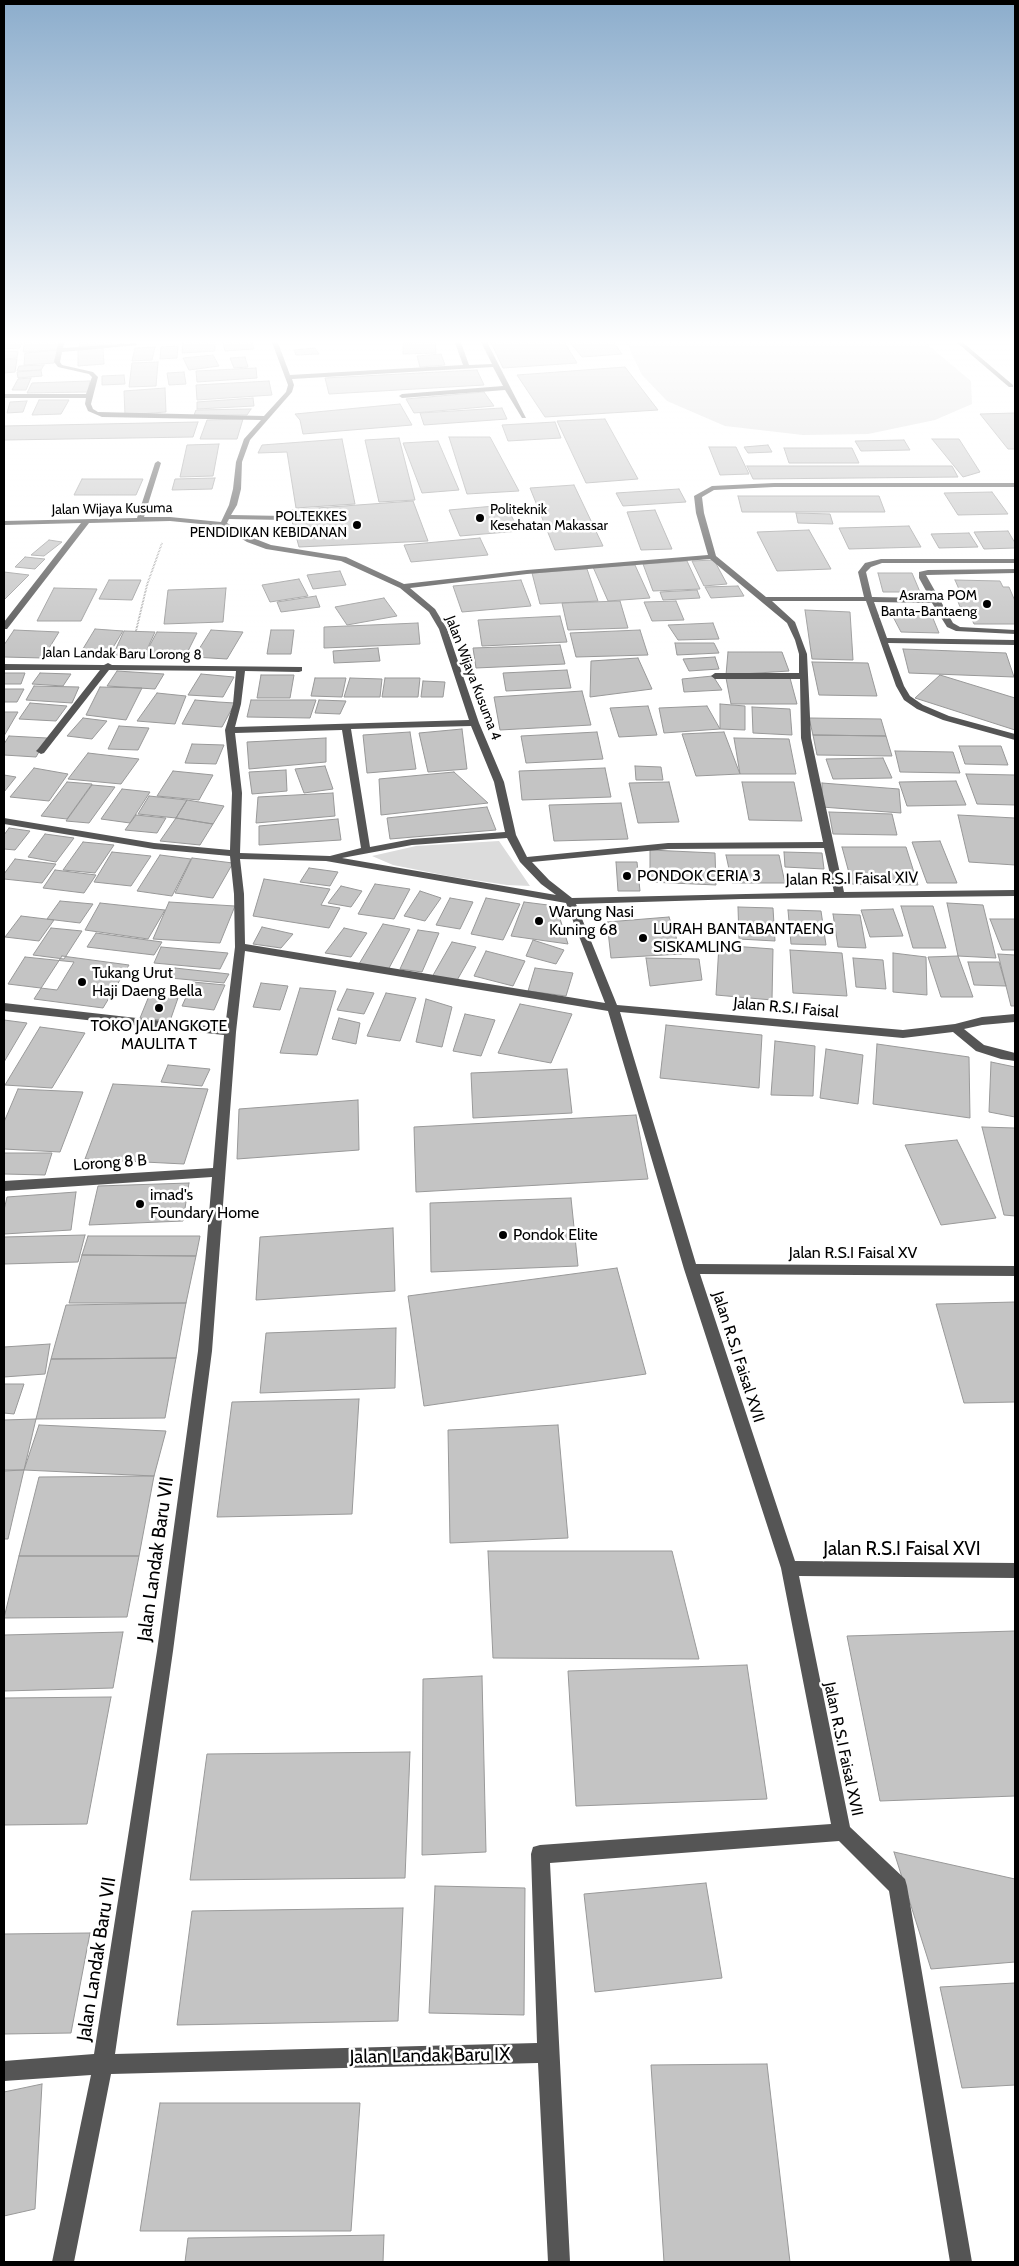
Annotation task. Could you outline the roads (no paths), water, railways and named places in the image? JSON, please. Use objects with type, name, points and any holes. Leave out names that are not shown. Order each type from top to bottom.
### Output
[{"type":"street","points":[[225,520],[237,489],[241,452],[244,446]]},
{"type":"street","points":[[140,520],[158,463]]},
{"type":"street","points":[[840,895],[806,738],[803,654],[791,622],[712,557],[700,513],[698,496],[712,488],[774,485],[1015,485]]},
{"type":"street","name":"Jalan Wijaya Kusuma","points":[[4,523],[285,518]]},
{"type":"street","name":"Jalan Wijaya Kusuma 4","points":[[225,520],[250,540],[269,547],[343,559],[382,575],[403,586],[432,611],[443,629],[462,680],[474,723],[499,782],[511,835],[524,860]]},
{"type":"street","points":[[4,627],[88,521]]},
{"type":"street","points":[[403,586],[552,570],[712,557]]},
{"type":"street","points":[[1015,561],[881,561],[868,565],[862,572],[883,640],[900,686],[907,698],[920,707],[946,718],[1015,737]]},
{"type":"street","points":[[1015,571],[928,572],[922,574],[935,601],[950,625],[959,629],[1015,632]]},
{"type":"street","points":[[764,599],[935,601]]},
{"type":"street","points":[[883,640],[1015,642]]},
{"type":"street","points":[[41,750],[108,666]]},
{"type":"street","name":"Jalan Landak Baru Lorong 8","points":[[4,667],[108,666],[299,669]]},
{"type":"street","points":[[235,854],[237,793],[231,757],[230,730],[237,704],[241,669]]},
{"type":"street","points":[[715,676],[804,676]]},
{"type":"street","points":[[230,730],[474,723]]},
{"type":"street","points":[[346,726],[366,850]]},
{"type":"street","points":[[4,821],[154,846],[235,854],[326,858],[412,842],[511,835]]},
{"type":"street","points":[[524,860],[668,846],[829,845]]},
{"type":"street","name":"Jalan Landak Baru VII","points":[[63,2262],[103,2064],[165,1652],[202,1370],[230,1032],[240,947],[239,894],[235,854]]},
{"type":"street","name":"Jalan R.S.I Faisal XIV","points":[[326,858],[570,901],[1015,893]]},
{"type":"street","points":[[524,860],[545,882],[570,901]]},
{"type":"street","name":"Jalan R.S.I Faisal XVII","points":[[570,901],[613,1008],[691,1270],[789,1568],[842,1832]]},
{"type":"street","name":"Jalan R.S.I Faisal","points":[[240,947],[613,1008],[903,1034],[956,1028],[982,1020],[1015,1018]]},
{"type":"street","points":[[4,1007],[230,1032]]},
{"type":"street","points":[[956,1028],[980,1048],[1001,1056],[1015,1057]]},
{"type":"street","name":"Lorong 8 B","points":[[4,1186],[219,1172]]},
{"type":"street","name":"Jalan R.S.I Faisal XV","points":[[691,1270],[1015,1271]]},
{"type":"street","name":"Jalan R.S.I Faisal XVI","points":[[789,1568],[1015,1570]]},
{"type":"street","points":[[559,2262],[540,1854],[842,1832],[898,1886],[961,2262]]},
{"type":"street","name":"Jalan Landak Baru IX","points":[[4,2071],[103,2064],[548,2053]]},
{"type":"place","name":"Politeknik Kesehatan Makassar","points":[[480,518]]},
{"type":"place","name":"POLTEKKES PENDIDIKAN KEBIDANAN","points":[[357,525]]},
{"type":"place","name":"Asrama POM Banta-Bantaeng","points":[[987,604]]},
{"type":"place","name":"PONDOK CERIA 3","points":[[627,876]]},
{"type":"place","name":"Warung Nasi Kuning 68","points":[[539,921]]},
{"type":"place","name":"LURAH BANTABANTAENG SISKAMLING","points":[[643,938]]},
{"type":"place","name":"Tukang Urut Haji Daeng Bella","points":[[82,982]]},
{"type":"place","name":"TOKO JALANGKOTE MAULITA T","points":[[159,1008]]},
{"type":"place","name":"imad's Foundary Home","points":[[140,1204]]},
{"type":"place","name":"Pondok Elite","points":[[503,1235]]}]
